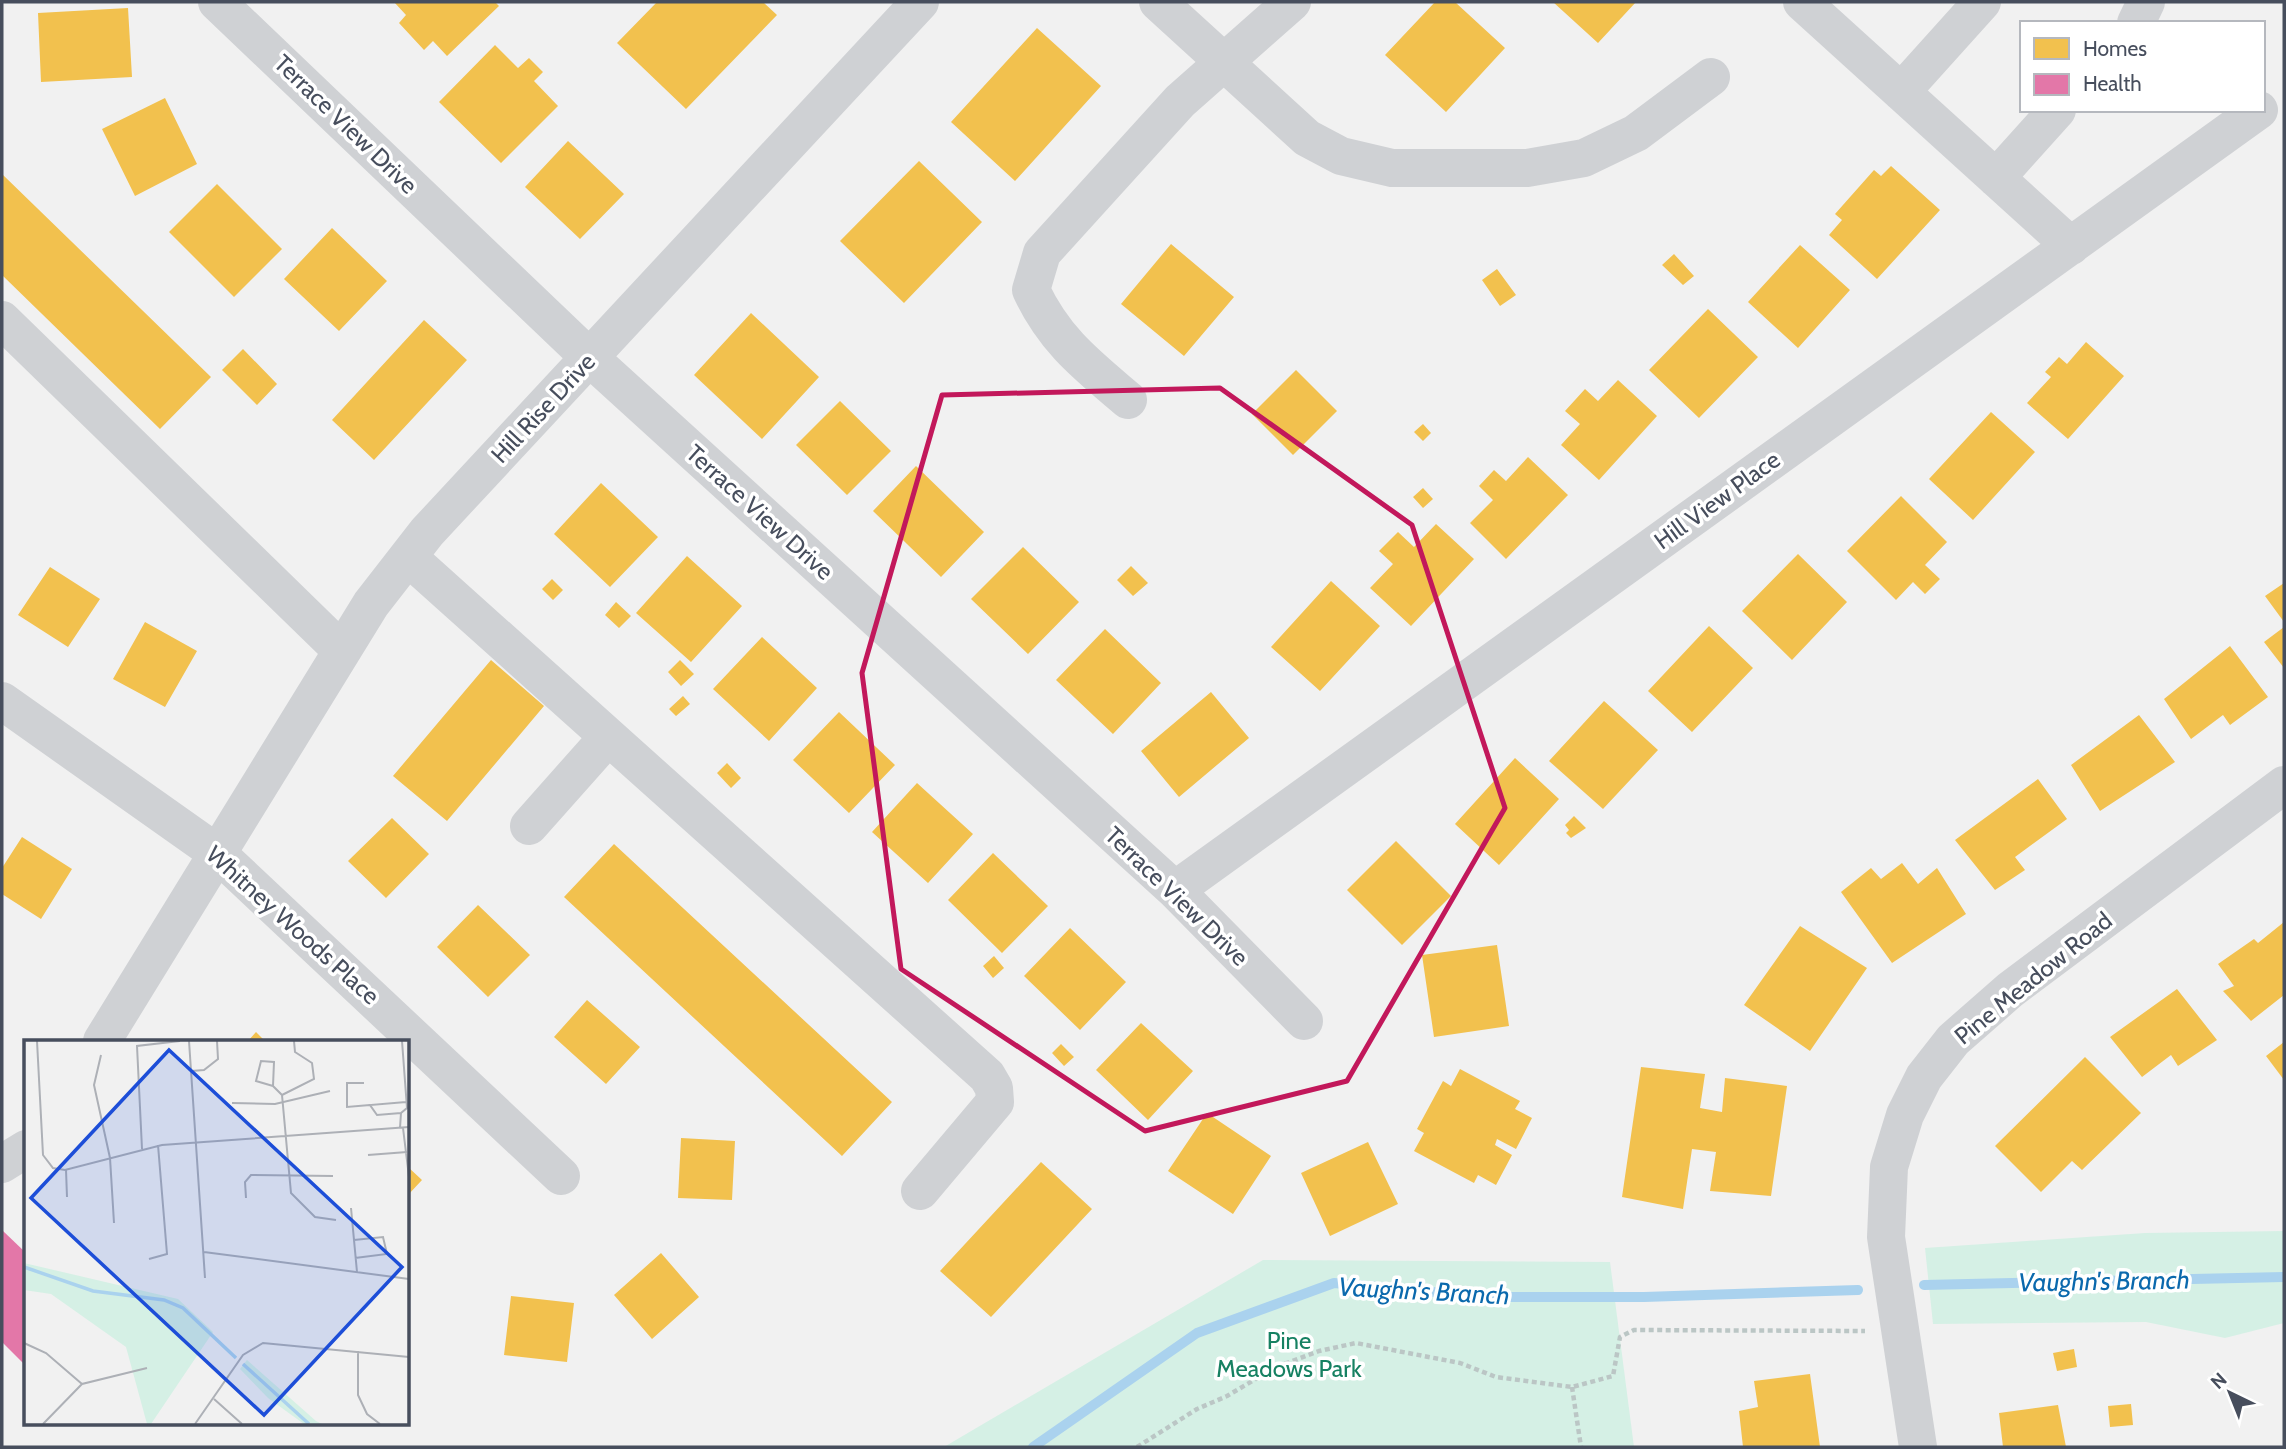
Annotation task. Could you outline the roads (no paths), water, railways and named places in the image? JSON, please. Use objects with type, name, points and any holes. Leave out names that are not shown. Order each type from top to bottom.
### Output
[{"type":"street","name":"Terrace View Drive","points":[[219,2],[590,358],[1175,890],[1304,1020]]},
{"type":"street","name":"Hill Rise Drive","points":[[103,1040],[370,604],[427,532],[920,2]]},
{"type":"street","points":[[1157,2],[1307,138],[1341,156],[1392,168],[1527,168],[1584,158],[1636,133],[1711,77]]},
{"type":"street","points":[[1129,400],[1081,360],[1046,322],[1031,290],[1042,253],[1180,101],[1222,61],[1292,2]]},
{"type":"street","points":[[1802,2],[2071,246]]},
{"type":"street","points":[[1901,92],[1982,2]]},
{"type":"street","points":[[2137,21],[2146,2]]},
{"type":"street","points":[[2265,106],[2284,92]]},
{"type":"street","points":[[1996,178],[2055,112]]},
{"type":"street","name":"Hill View Place","points":[[1175,890],[2256,112]]},
{"type":"street","points":[[2,320],[342,651]]},
{"type":"street","points":[[408,557],[987,1076],[994,1088],[995,1102],[920,1191]]},
{"type":"street","name":"Whitney Woods Place","points":[[2,701],[217,853],[561,1176]]},
{"type":"street","points":[[529,826],[608,737]]},
{"type":"street","name":"Pine Meadow Road","points":[[1918,1447],[1886,1237],[1889,1167],[1905,1115],[1924,1077],[1953,1040],[2010,990],[2284,785]]},
{"type":"street","points":[[2,1164],[24,1150]]},
{"type":"waterway","name":"Vaughn's Branch","points":[[1924,1285],[2284,1277]]},
{"type":"waterway","name":"Vaughn's Branch","points":[[1033,1447],[1197,1333],[1334,1283],[1487,1297],[1644,1297],[1858,1290]]},
{"type":"park label","name":"Pine Meadows Park","points":[[1289,1354]]}]
